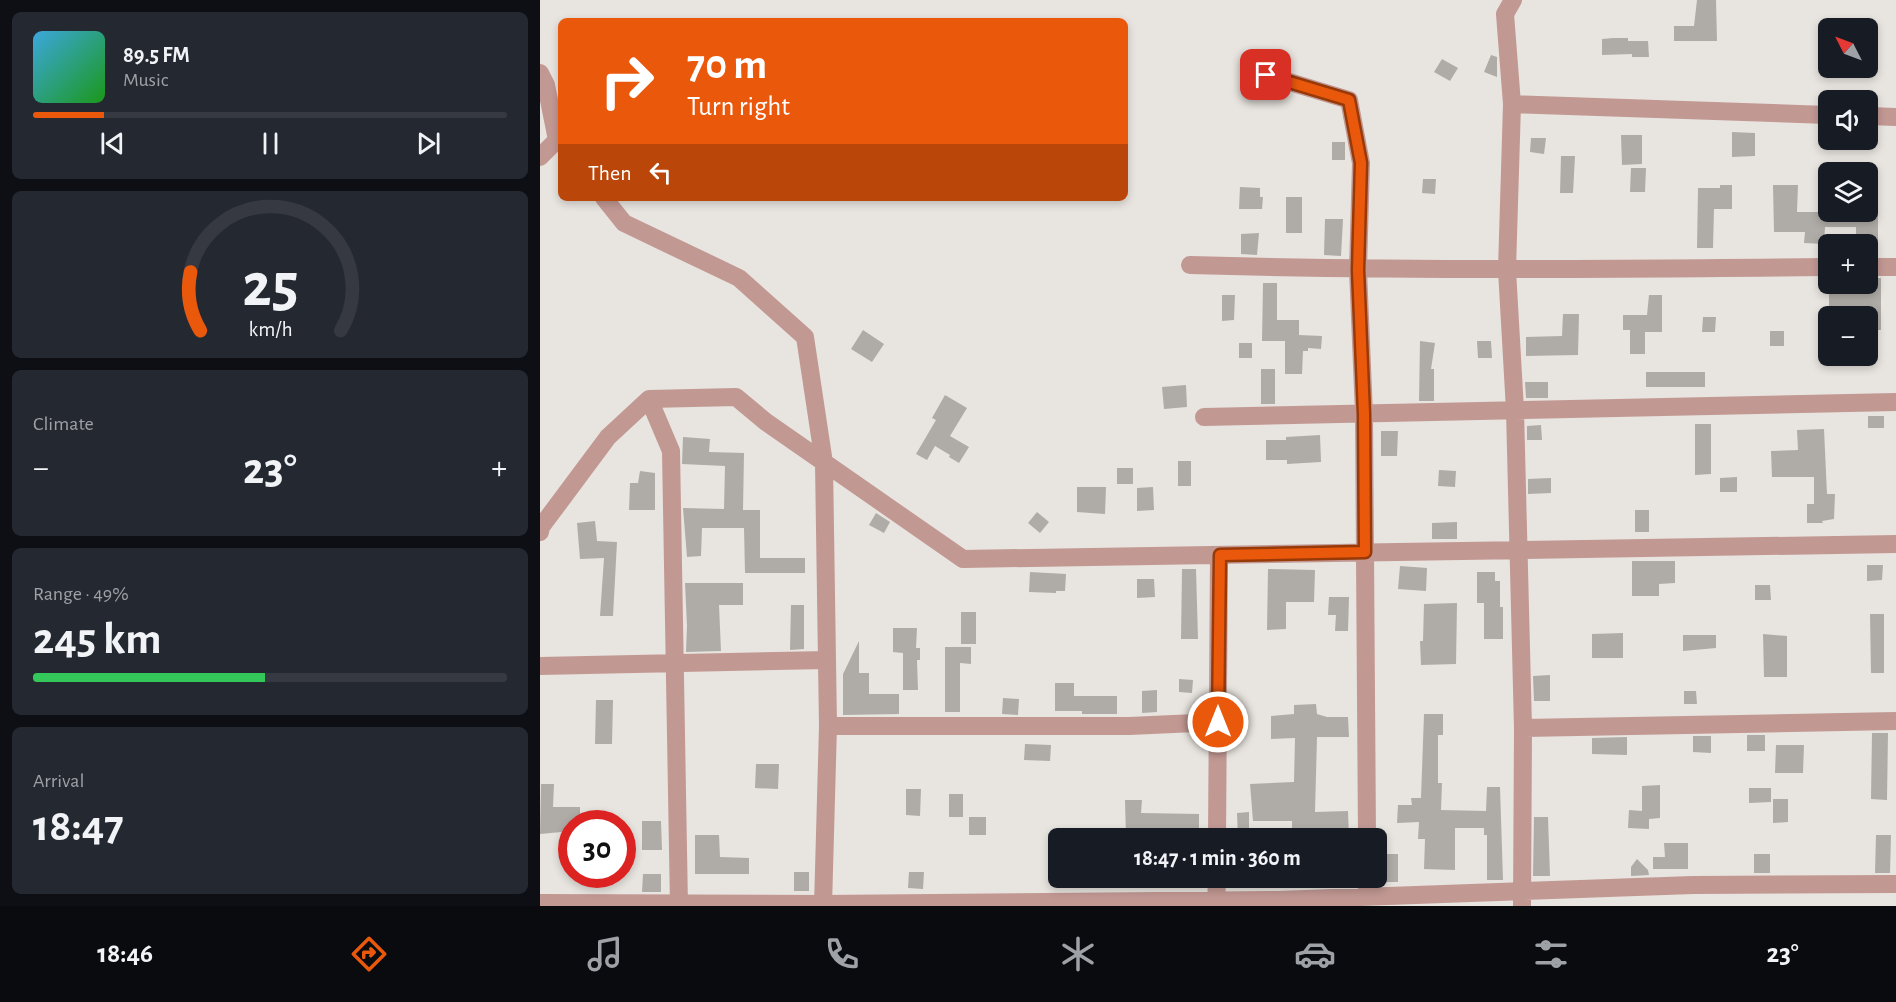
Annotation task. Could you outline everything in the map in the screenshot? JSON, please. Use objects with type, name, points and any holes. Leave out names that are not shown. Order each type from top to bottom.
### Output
[{"type":"street","points":[[1513,0],[1506,14],[1512,104],[1507,270],[1515,410],[1523,729],[1521,899]]},
{"type":"street","points":[[540,73],[546,85],[552,140],[540,157]]},
{"type":"street","points":[[1266,75],[1349,100],[1361,163],[1358,270],[1364,414],[1367,828]]},
{"type":"street","points":[[1512,104],[1818,115]]},
{"type":"street","points":[[1878,116],[1896,117]]},
{"type":"street","points":[[606,201],[624,223],[739,278],[805,337],[824,463],[828,726],[823,905]]},
{"type":"street","points":[[1190,265],[1358,270],[1818,267]]},
{"type":"street","points":[[1878,267],[1896,267]]},
{"type":"street","points":[[540,532],[541,527],[608,436],[649,399],[736,397],[766,422],[963,559],[1896,544]]},
{"type":"street","points":[[649,399],[671,451],[679,905]]},
{"type":"street","points":[[1204,417],[1896,402]]},
{"type":"street","points":[[1217,828],[1220,555]]},
{"type":"street","points":[[540,666],[827,660]]},
{"type":"street","points":[[1523,729],[1896,721]]},
{"type":"street","points":[[828,726],[1129,726],[1218,722]]},
{"type":"street","points":[[540,903],[823,905],[1367,902],[1521,899],[1693,885],[1896,884]]},
{"type":"building","points":[[1697,0],[1716,0],[1717,41],[1674,41],[1674,26],[1694,26]]},
{"type":"building","points":[[1602,39],[1648,41],[1649,57],[1632,57],[1632,54],[1602,55]]},
{"type":"building","points":[[1491,55],[1497,57],[1497,77],[1484,72]]},
{"type":"building","points":[[1442,59],[1458,68],[1450,81],[1434,72]]},
{"type":"building","points":[[1732,132],[1755,133],[1755,156],[1732,157]]},
{"type":"building","points":[[1621,135],[1642,135],[1642,164],[1622,165]]},
{"type":"building","points":[[1531,138],[1546,138],[1544,154],[1530,152]]},
{"type":"building","points":[[1332,142],[1345,142],[1345,160],[1332,160]]},
{"type":"building","points":[[1561,156],[1575,156],[1573,193],[1560,193]]},
{"type":"building","points":[[1631,168],[1646,168],[1645,192],[1630,192]]},
{"type":"building","points":[[1423,179],[1436,179],[1435,194],[1422,193]]},
{"type":"building","points":[[1720,185],[1732,185],[1732,209],[1714,209],[1713,248],[1697,248],[1698,188],[1720,188]]},
{"type":"building","points":[[1773,185],[1798,185],[1797,212],[1818,212],[1818,222],[1878,222],[1878,234],[1856,234],[1856,227],[1825,227],[1825,234],[1818,234],[1818,244],[1804,243],[1805,232],[1774,232]]},
{"type":"building","points":[[1240,187],[1260,188],[1260,197],[1263,197],[1262,209],[1239,209]]},
{"type":"building","points":[[1286,197],[1302,197],[1302,233],[1286,233]]},
{"type":"building","points":[[1325,219],[1343,219],[1341,256],[1324,255]]},
{"type":"building","points":[[1259,233],[1257,255],[1241,254],[1241,234]]},
{"type":"building","points":[[1878,278],[1881,278],[1881,330],[1878,330],[1878,306],[1829,306],[1829,294],[1878,294]]},
{"type":"building","points":[[1263,283],[1277,283],[1277,320],[1299,320],[1299,335],[1322,336],[1321,349],[1308,348],[1308,351],[1303,351],[1302,374],[1285,374],[1285,341],[1262,341]]},
{"type":"building","points":[[1222,295],[1235,295],[1234,320],[1222,321]]},
{"type":"building","points":[[1649,295],[1662,295],[1662,332],[1645,332],[1645,354],[1630,354],[1630,330],[1623,330],[1623,315],[1647,315]]},
{"type":"building","points":[[1563,314],[1579,314],[1578,355],[1526,356],[1526,337],[1562,336]]},
{"type":"building","points":[[1703,317],[1716,317],[1715,332],[1702,332]]},
{"type":"building","points":[[863,330],[884,344],[872,362],[851,349]]},
{"type":"building","points":[[1770,331],[1784,331],[1784,346],[1770,346]]},
{"type":"building","points":[[1420,341],[1435,343],[1431,369],[1434,369],[1434,401],[1419,401]]},
{"type":"building","points":[[1477,341],[1491,341],[1492,358],[1478,358]]},
{"type":"building","points":[[1239,343],[1252,343],[1252,358],[1239,358]]},
{"type":"building","points":[[1261,369],[1275,369],[1275,404],[1261,404]]},
{"type":"building","points":[[1646,372],[1705,372],[1705,387],[1646,387]]},
{"type":"building","points":[[1525,382],[1548,382],[1548,398],[1526,398]]},
{"type":"building","points":[[1186,385],[1187,407],[1164,409],[1162,387]]},
{"type":"building","points":[[945,395],[967,408],[950,436],[969,447],[959,463],[935,446],[927,460],[916,454],[936,420],[932,418]]},
{"type":"building","points":[[1868,416],[1884,416],[1884,428],[1868,428]]},
{"type":"building","points":[[1695,424],[1711,424],[1711,474],[1695,475]]},
{"type":"building","points":[[1541,425],[1542,440],[1527,440],[1527,426]]},
{"type":"building","points":[[1824,429],[1827,494],[1835,494],[1834,519],[1822,521],[1823,523],[1807,523],[1807,504],[1814,504],[1814,477],[1772,477],[1771,451],[1798,450],[1797,430]]},
{"type":"building","points":[[1381,431],[1398,431],[1397,456],[1381,456]]},
{"type":"building","points":[[1320,435],[1321,462],[1287,464],[1287,460],[1266,460],[1266,440],[1286,440],[1286,437]]},
{"type":"building","points":[[683,437],[710,439],[709,452],[744,453],[743,510],[760,510],[760,558],[805,558],[805,573],[745,573],[744,528],[702,528],[701,556],[687,557],[683,508],[724,509],[725,466],[682,464]]},
{"type":"building","points":[[1178,461],[1191,461],[1191,486],[1178,486]]},
{"type":"building","points":[[1117,468],[1133,468],[1133,484],[1117,484]]},
{"type":"building","points":[[1439,470],[1456,471],[1455,487],[1438,486]]},
{"type":"building","points":[[640,471],[655,473],[655,510],[629,510],[630,483],[638,483]]},
{"type":"building","points":[[1737,477],[1737,492],[1720,492],[1720,478]]},
{"type":"building","points":[[1551,478],[1551,493],[1528,494],[1528,479]]},
{"type":"building","points":[[1077,487],[1106,487],[1105,514],[1077,512]]},
{"type":"building","points":[[1153,487],[1154,510],[1137,511],[1137,488]]},
{"type":"building","points":[[1635,510],[1649,510],[1649,532],[1635,532]]},
{"type":"building","points":[[1037,512],[1049,522],[1040,533],[1028,523]]},
{"type":"building","points":[[876,513],[890,522],[884,533],[869,525]]},
{"type":"building","points":[[595,521],[597,541],[617,542],[613,616],[600,616],[604,558],[580,559],[577,523]]},
{"type":"building","points":[[1457,522],[1457,539],[1432,539],[1432,523]]},
{"type":"building","points":[[1632,561],[1675,561],[1675,583],[1659,584],[1659,596],[1632,596]]},
{"type":"building","points":[[1867,565],[1883,565],[1882,580],[1867,581]]},
{"type":"building","points":[[1400,566],[1427,568],[1426,591],[1398,589]]},
{"type":"building","points":[[1182,569],[1196,569],[1198,639],[1181,639]]},
{"type":"building","points":[[1268,569],[1315,570],[1314,602],[1286,602],[1286,629],[1267,630]]},
{"type":"building","points":[[1030,572],[1066,574],[1065,591],[1029,592]]},
{"type":"building","points":[[1477,572],[1495,572],[1495,581],[1500,581],[1503,639],[1484,639],[1484,603],[1477,603]]},
{"type":"building","points":[[1137,579],[1154,579],[1155,597],[1137,598]]},
{"type":"building","points":[[685,583],[743,583],[743,605],[719,605],[721,651],[686,652]]},
{"type":"building","points":[[1755,585],[1770,585],[1771,600],[1755,600]]},
{"type":"building","points":[[1329,597],[1349,597],[1348,631],[1335,631],[1336,615],[1328,615]]},
{"type":"building","points":[[1457,603],[1456,664],[1421,665],[1420,641],[1423,641],[1424,604]]},
{"type":"building","points":[[791,605],[804,605],[804,649],[790,650]]},
{"type":"building","points":[[961,612],[976,612],[976,644],[961,644]]},
{"type":"building","points":[[1870,614],[1884,614],[1884,673],[1871,673]]},
{"type":"building","points":[[893,628],[917,628],[916,648],[920,648],[920,660],[917,660],[918,690],[903,690],[903,653],[893,652]]},
{"type":"building","points":[[1623,633],[1623,658],[1592,658],[1592,634]]},
{"type":"building","points":[[1763,634],[1787,636],[1787,677],[1764,677]]},
{"type":"building","points":[[1683,635],[1716,635],[1716,648],[1683,651]]},
{"type":"building","points":[[859,641],[859,673],[869,673],[869,694],[899,694],[899,714],[843,715],[843,674]]},
{"type":"building","points":[[945,647],[971,647],[971,664],[960,663],[960,712],[945,712]]},
{"type":"building","points":[[1550,675],[1550,701],[1534,701],[1533,676]]},
{"type":"building","points":[[1179,679],[1193,680],[1192,693],[1179,692]]},
{"type":"building","points":[[1055,683],[1074,683],[1074,696],[1117,696],[1117,714],[1055,711]]},
{"type":"building","points":[[1157,690],[1157,712],[1142,713],[1142,691]]},
{"type":"building","points":[[1684,691],[1696,691],[1697,704],[1684,704]]},
{"type":"building","points":[[1003,698],[1019,699],[1018,715],[1002,714]]},
{"type":"building","points":[[596,700],[613,700],[612,744],[595,744]]},
{"type":"building","points":[[1316,704],[1317,714],[1327,717],[1348,717],[1349,737],[1317,737],[1315,812],[1348,811],[1349,828],[1292,828],[1292,821],[1253,821],[1250,784],[1294,782],[1295,738],[1271,739],[1271,716],[1294,714],[1294,705]]},
{"type":"building","points":[[1424,714],[1443,714],[1443,735],[1438,735],[1438,783],[1442,783],[1441,810],[1486,811],[1487,787],[1500,787],[1503,880],[1487,880],[1487,835],[1484,835],[1484,828],[1455,828],[1455,870],[1424,869],[1425,839],[1418,839],[1419,822],[1397,823],[1398,805],[1412,805],[1411,798],[1421,798]]},
{"type":"building","points":[[1872,733],[1888,733],[1887,800],[1871,799]]},
{"type":"building","points":[[1747,735],[1765,735],[1765,751],[1747,751]]},
{"type":"building","points":[[1693,736],[1711,736],[1711,753],[1693,752]]},
{"type":"building","points":[[1627,737],[1627,755],[1592,754],[1592,738]]},
{"type":"building","points":[[1025,744],[1051,745],[1050,761],[1024,760]]},
{"type":"building","points":[[1776,745],[1804,745],[1803,773],[1775,773]]},
{"type":"building","points":[[756,764],[779,764],[778,789],[755,788]]},
{"type":"building","points":[[541,784],[554,784],[553,807],[580,807],[580,810],[558,810],[558,832],[540,834]]},
{"type":"building","points":[[1660,785],[1660,818],[1649,819],[1649,829],[1628,828],[1629,810],[1642,811],[1642,786]]},
{"type":"building","points":[[1749,788],[1771,788],[1771,802],[1749,803]]},
{"type":"building","points":[[906,789],[921,789],[920,816],[906,815]]},
{"type":"building","points":[[949,794],[963,794],[963,817],[949,817]]},
{"type":"building","points":[[1773,799],[1788,799],[1788,822],[1773,823]]},
{"type":"building","points":[[1125,800],[1142,800],[1141,813],[1199,814],[1199,828],[1126,828]]},
{"type":"building","points":[[1249,812],[1249,828],[1238,828],[1237,813]]},
{"type":"building","points":[[969,817],[986,817],[986,835],[969,835]]},
{"type":"building","points":[[1534,817],[1548,817],[1550,876],[1533,876]]},
{"type":"building","points":[[642,821],[661,821],[662,850],[642,850]]},
{"type":"building","points":[[695,835],[719,835],[720,857],[749,858],[749,874],[695,874]]},
{"type":"building","points":[[1876,835],[1891,835],[1890,873],[1875,873]]},
{"type":"building","points":[[1664,843],[1688,843],[1688,869],[1653,869],[1653,857],[1665,857]]},
{"type":"building","points":[[1387,854],[1398,854],[1398,882],[1387,882]]},
{"type":"building","points":[[1754,854],[1770,854],[1770,873],[1754,873]]},
{"type":"building","points":[[1637,859],[1648,870],[1649,875],[1631,876],[1631,867]]},
{"type":"building","points":[[794,872],[809,872],[809,891],[794,891]]},
{"type":"building","points":[[909,872],[924,872],[923,889],[908,888]]},
{"type":"building","points":[[643,874],[661,874],[661,892],[642,892]]},
{"type":"route","points":[[1218,722],[1220,555],[1365,552],[1364,414],[1358,270],[1361,163],[1349,100],[1266,75]]}]
